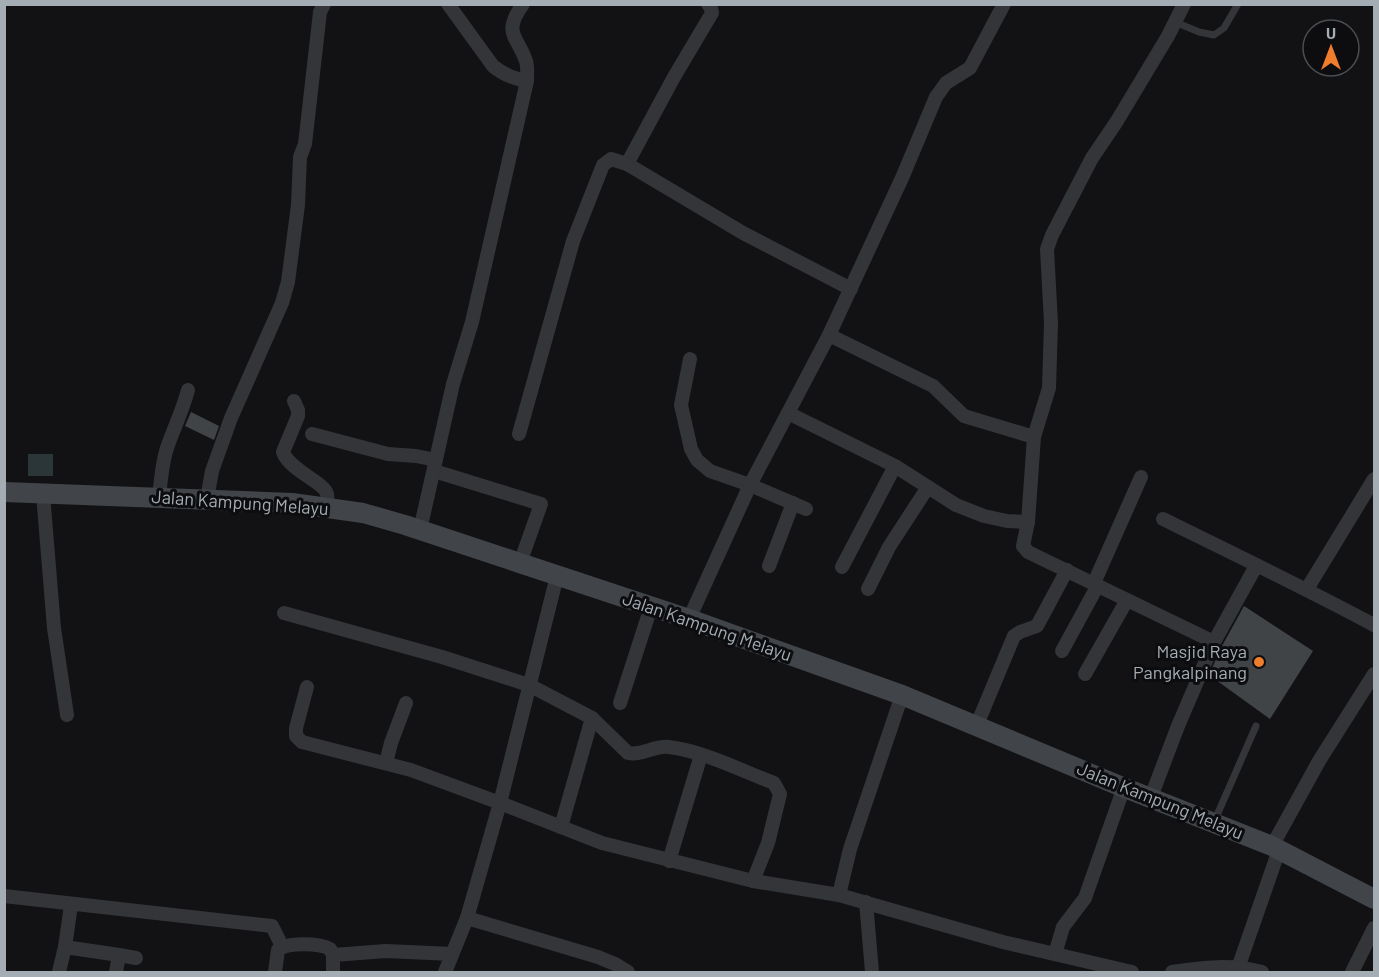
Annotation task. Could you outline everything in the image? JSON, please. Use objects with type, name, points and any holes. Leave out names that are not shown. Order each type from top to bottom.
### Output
[{"type":"main road","name":"Jalan Kampung Melayu","points":[[4,492],[283,502],[363,513],[688,619],[902,695],[1275,848],[1374,898]]},
{"type":"street","points":[[207,499],[220,448],[246,381],[282,303],[288,282],[298,205],[300,157],[305,144],[320,12],[324,4]]},
{"type":"street","points":[[448,4],[494,66],[503,74],[527,81]]},
{"type":"street","points":[[420,530],[453,384],[472,322],[527,81],[525,60],[512,33],[515,15],[523,4]]},
{"type":"street","points":[[627,164],[674,77],[712,14],[708,4]]},
{"type":"street","points":[[688,619],[750,484],[851,289],[936,97],[945,83],[970,68],[1004,4]]},
{"type":"street","points":[[1184,4],[1118,121],[1092,158],[1047,249],[1051,323],[1049,388],[1034,437],[1028,522],[1023,546],[1028,552],[1214,642]]},
{"type":"street","points":[[519,434],[573,242],[603,165],[611,159],[627,164],[743,233],[851,289]]},
{"type":"street","points":[[829,335],[933,386],[964,416],[1034,437]]},
{"type":"street","points":[[690,359],[681,405],[691,449],[697,460],[710,471],[750,484],[806,509]]},
{"type":"street","points":[[159,497],[167,446],[188,390]]},
{"type":"street","points":[[294,402],[298,416],[283,452],[284,456],[299,471],[326,490],[327,508]]},
{"type":"street","points":[[788,413],[895,466],[956,506],[1006,521],[1028,522]]},
{"type":"street","points":[[312,434],[388,454],[408,454],[541,504],[520,563]]},
{"type":"street","points":[[842,567],[895,466]]},
{"type":"street","points":[[1062,651],[1096,584],[1142,477]]},
{"type":"street","points":[[1308,589],[1374,479]]},
{"type":"street","points":[[868,589],[889,547],[928,488]]},
{"type":"street","points":[[43,494],[54,628],[67,715]]},
{"type":"street","points":[[769,566],[793,503]]},
{"type":"street","points":[[1163,519],[1256,566],[1308,589],[1374,625]]},
{"type":"street","points":[[1151,797],[1214,642],[1256,566]]},
{"type":"street","points":[[976,727],[1014,636],[1037,626],[1067,570]]},
{"type":"street","points":[[445,972],[467,918],[500,803],[557,576]]},
{"type":"street","points":[[1085,674],[1126,600]]},
{"type":"street","points":[[620,703],[651,607]]},
{"type":"street","points":[[284,613],[442,657],[529,685],[592,718],[628,753],[636,755],[668,746],[701,755],[774,783],[780,794],[768,843],[753,880]]},
{"type":"street","points":[[1238,968],[1275,848],[1319,761],[1374,674]]},
{"type":"street","points":[[307,687],[296,728],[296,736],[302,742],[411,770],[602,843],[753,880],[839,895],[934,923],[1132,972]]},
{"type":"street","points":[[839,895],[850,849],[902,695]]},
{"type":"street","points":[[386,763],[406,703]]},
{"type":"street","points":[[561,827],[592,718]]},
{"type":"street","points":[[669,861],[701,755]]},
{"type":"street","points":[[1054,954],[1063,927],[1085,898],[1124,788]]},
{"type":"street","points":[[4,896],[272,926],[282,946]]},
{"type":"street","points":[[866,902],[872,972]]},
{"type":"street","points":[[59,972],[71,905]]},
{"type":"street","points":[[467,918],[598,957],[628,972]]},
{"type":"street","points":[[1352,972],[1374,928]]},
{"type":"street","points":[[275,972],[276,955],[282,946],[304,945],[326,946],[330,949],[333,956],[333,972]]},
{"type":"street","points":[[64,947],[136,958]]},
{"type":"street","points":[[333,956],[386,951],[452,954]]},
{"type":"street","points":[[116,972],[119,955]]},
{"type":"street","points":[[1172,972],[1191,971],[1207,966],[1262,972]]},
{"type":"lane","points":[[1175,22],[1199,32],[1214,35],[1224,28],[1238,4]]},
{"type":"lane","points":[[1214,822],[1256,726]]},
{"type":"shaded area","points":[[28,454],[53,454],[53,476],[28,476]]},
{"type":"building","points":[[191,412],[219,426],[214,440],[185,426]]},
{"type":"building","name":"Masjid Raya Pangkalpinang","points":[[1244,606],[1313,651],[1270,719],[1209,675]]},
{"type":"place","name":"Masjid Raya Pangkalpinang","points":[[1259,662]]}]
